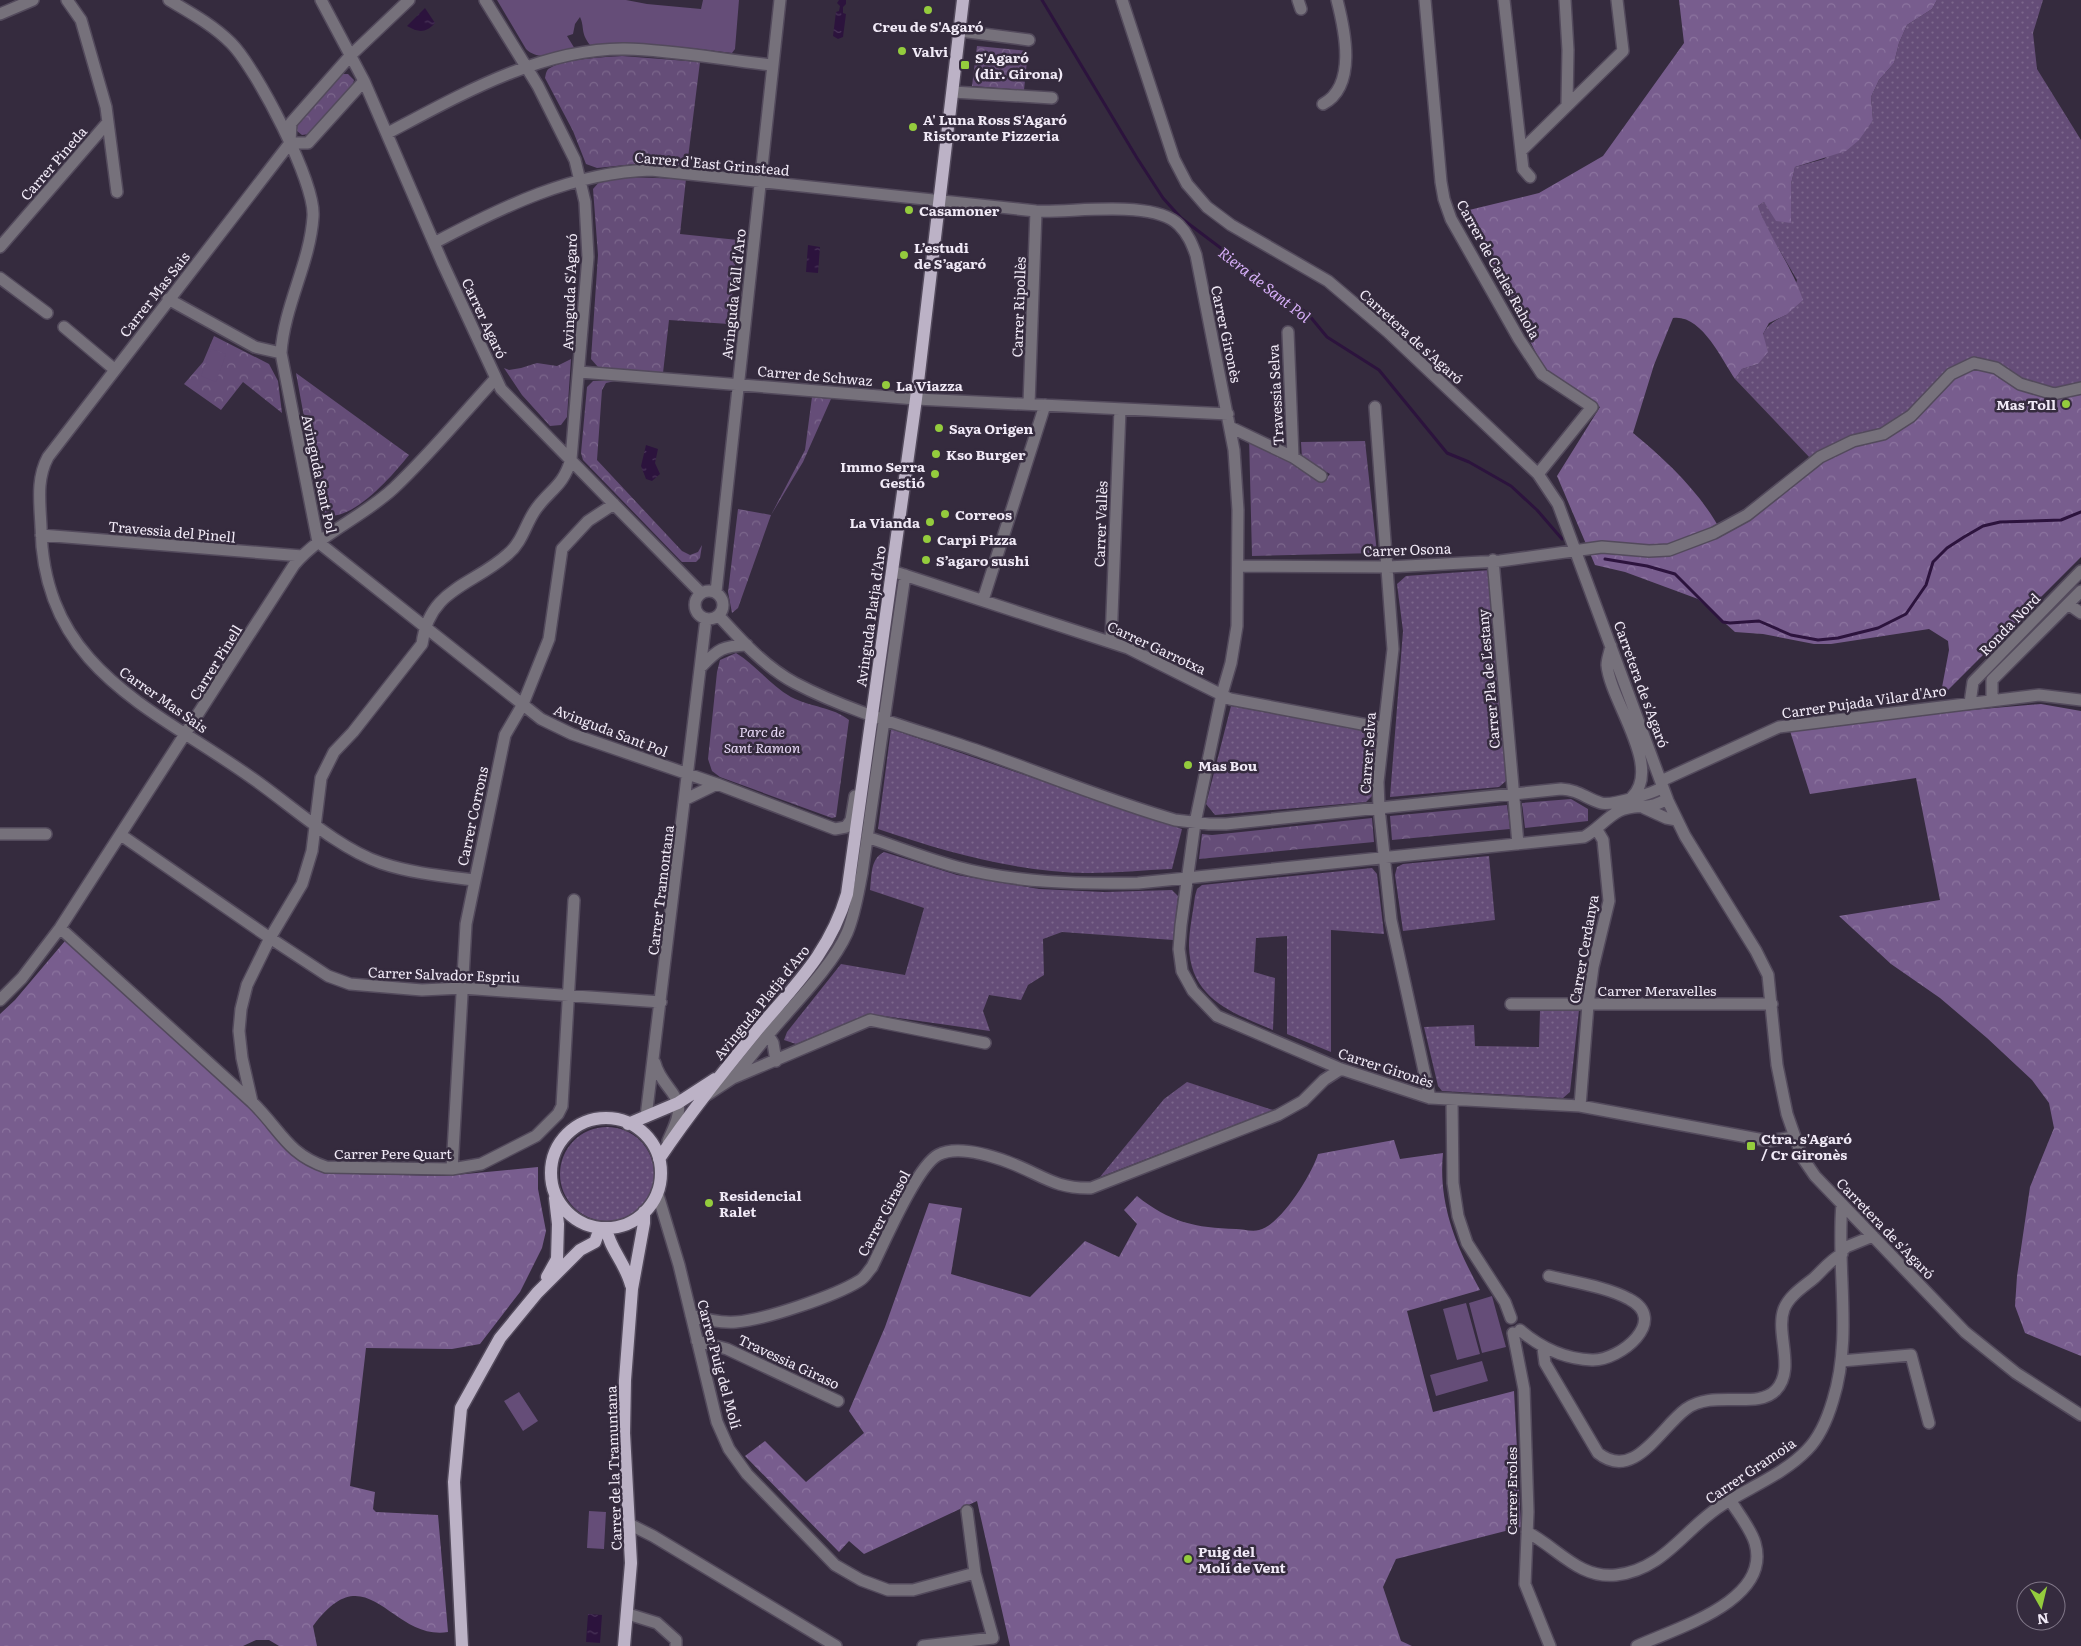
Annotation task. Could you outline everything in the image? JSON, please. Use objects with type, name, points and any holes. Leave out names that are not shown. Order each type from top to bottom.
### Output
[{"type":"main road","name":"Avinguda Platja d'Aro","points":[[659,1160],[703,1092],[720,1076],[816,960],[831,936],[847,894],[866,762],[878,716],[891,572],[916,399],[941,201],[963,0]]},
{"type":"main road","points":[[628,1124],[703,1092]]},
{"type":"main road","points":[[537,1293],[557,1259],[558,1224],[551,1175],[557,1147],[568,1133],[583,1124],[600,1119],[611,1119],[628,1124],[649,1139],[659,1160],[660,1176],[657,1192],[645,1211],[625,1225],[603,1228],[584,1224],[569,1215],[554,1193]]},
{"type":"main road","name":"Carrer de la Tramuntana","points":[[624,1646],[628,1614],[631,1525],[624,1433],[625,1380],[632,1290],[645,1211]]},
{"type":"main road","points":[[462,1646],[454,1482],[461,1408],[500,1338],[537,1293],[580,1250],[595,1242],[603,1228]]},
{"type":"main road","name":"Carrer de la Tramuntana","points":[[603,1228],[614,1251],[626,1269],[632,1290]]},
{"type":"main road","points":[[580,1250],[596,1248],[614,1251]]},
{"type":"street","points":[[0,14],[33,0]]},
{"type":"street","name":"Carrer Pineda","points":[[66,0],[81,20],[108,122],[117,192]]},
{"type":"street","name":"Avinguda Sant Pol","points":[[169,0],[205,20],[233,44],[260,82],[290,144],[310,193],[314,215],[310,238],[282,336],[281,353],[318,542],[541,719],[572,734],[716,784],[835,829],[842,829],[851,820],[858,774],[866,762]]},
{"type":"street","name":"Carrer Agaró","points":[[321,0],[364,81],[434,243],[501,389],[701,593]]},
{"type":"street","name":"Carrer Mas Sais","points":[[408,0],[351,54],[291,123],[290,144],[114,369],[43,466],[40,478],[41,535],[45,571],[52,600],[62,622],[79,649],[124,692],[350,849],[380,863],[409,871],[474,880]]},
{"type":"street","name":"Avinguda S'Agaró","points":[[252,1102],[242,1058],[239,1030],[241,1009],[247,985],[270,938],[302,884],[312,851],[321,778],[334,752],[353,732],[422,644],[424,627],[447,594],[492,566],[517,545],[533,513],[542,501],[560,484],[567,473],[571,459],[580,372],[588,257],[585,202],[575,160],[527,67],[485,0]]},
{"type":"street","name":"Avinguda Vall d'Aro","points":[[716,592],[780,0]]},
{"type":"street","name":"Carretera de s'Agaró","points":[[1122,0],[1174,159],[1187,184],[1207,207],[1231,225],[1328,281],[1388,332],[1538,474],[1558,504],[1677,820],[1756,951],[1768,975],[1777,1065],[1793,1137],[1815,1176],[1965,1332],[2016,1373],[2081,1415]]},
{"type":"street","points":[[1323,104],[1339,92],[1343,77],[1345,42],[1337,0]]},
{"type":"street","name":"Carrer de Carles Rahola","points":[[1425,0],[1444,199],[1451,219],[1519,339],[1542,374],[1592,407],[1538,474]]},
{"type":"street","points":[[1504,0],[1523,169],[1530,177]]},
{"type":"street","points":[[1565,0],[1567,104]]},
{"type":"street","points":[[1522,150],[1623,51],[1616,0]]},
{"type":"street","points":[[960,31],[1029,40]]},
{"type":"street","points":[[388,133],[508,74],[527,67],[587,52],[624,49],[675,52],[772,65]]},
{"type":"street","points":[[290,144],[308,142],[364,81]]},
{"type":"street","points":[[953,92],[1052,98]]},
{"type":"street","name":"Carrer Pineda","points":[[0,246],[108,122]]},
{"type":"street","name":"Carrer d'East Grinstead","points":[[434,243],[558,185],[624,170],[651,170],[760,180],[941,201]]},
{"type":"street","name":"Carrer Gironès","points":[[941,201],[1036,211],[1135,209],[1163,215],[1178,224],[1189,238],[1196,256],[1234,450],[1238,510],[1238,566],[1237,626],[1231,663],[1222,694],[1195,823],[1180,949],[1182,971],[1193,991],[1217,1016],[1341,1069],[1430,1098],[1580,1106],[1769,1140],[1793,1137]]},
{"type":"street","name":"Carrer Ripollès","points":[[1029,404],[1036,211]]},
{"type":"street","points":[[0,278],[47,313]]},
{"type":"street","points":[[168,299],[255,347],[281,353]]},
{"type":"street","points":[[64,327],[114,369]]},
{"type":"street","name":"Travessia Selva","points":[[1288,332],[1293,457]]},
{"type":"street","name":"Carrer Osona","points":[[1238,566],[1388,567],[1493,560],[1577,552],[1602,547],[1649,551],[1669,550],[1714,533],[1747,515],[1820,457],[1853,441],[1883,434],[1911,416],[1951,374],[1974,363],[1996,368],[2020,384],[2054,394],[2081,388]]},
{"type":"street","name":"Carrer de Schwaz","points":[[580,372],[916,399],[1228,414]]},
{"type":"street","name":"Carrer Pinell","points":[[0,1000],[22,978],[60,928],[302,556],[318,542],[371,507],[394,488],[496,378]]},
{"type":"street","points":[[983,600],[1045,405]]},
{"type":"street","name":"Carrer Selva","points":[[1375,407],[1393,649],[1378,782],[1379,808],[1391,920],[1430,1098]]},
{"type":"street","name":"Carrer Vallès","points":[[1111,641],[1120,409]]},
{"type":"street","name":"Travessia Selva","points":[[1230,427],[1293,457],[1321,476]]},
{"type":"street","name":"Carrer Corrons","points":[[452,1170],[466,924],[505,735],[522,704],[549,638],[562,549],[588,521],[614,504]]},
{"type":"street","name":"Travessia del Pinell","points":[[41,535],[302,556]]},
{"type":"street","name":"Carrer Pla de Ľestany","points":[[1493,560],[1512,795],[1518,844]]},
{"type":"street","name":"Ronda Nord","points":[[1970,703],[1973,682],[2081,571]]},
{"type":"street","name":"Carrer Garrotxa","points":[[891,572],[1111,641],[1230,699],[1384,728]]},
{"type":"street","points":[[733,1078],[820,972],[846,934],[862,873],[878,716],[905,575]]},
{"type":"street","points":[[706,590],[716,592],[722,599],[724,604],[719,616],[706,619],[699,615],[695,607],[695,601],[701,593],[706,590]]},
{"type":"street","name":"Ronda Nord","points":[[1992,700],[1992,680],[2081,590]]},
{"type":"street","points":[[2068,604],[2081,613]]},
{"type":"street","points":[[719,616],[747,645],[776,670],[794,682],[878,716],[1159,815],[1195,823],[1226,824],[1574,790],[1602,804],[1616,803],[1664,789],[1662,803],[1644,808],[1619,811],[1597,830],[1584,837],[1188,879],[1079,884],[1006,878],[957,867],[867,837]]},
{"type":"street","name":"Carrer Tramontana","points":[[646,1117],[689,775],[706,619]]},
{"type":"street","points":[[1611,644],[1607,665],[1643,769],[1638,791],[1632,797]]},
{"type":"street","points":[[702,666],[714,653],[727,646],[747,645]]},
{"type":"street","name":"Carrer Pujada Vilar d'Aro","points":[[1664,789],[1779,727],[2039,695],[2081,700]]},
{"type":"street","points":[[686,799],[716,784]]},
{"type":"street","points":[[1644,808],[1666,818],[1677,820]]},
{"type":"street","name":"Carrer Cerdanya","points":[[1580,1106],[1593,967],[1609,901],[1604,840],[1597,830]]},
{"type":"street","points":[[0,834],[46,834]]},
{"type":"street","name":"Carrer Salvador Espriu","points":[[121,835],[328,976],[350,984],[422,990],[462,988],[661,1002]]},
{"type":"street","name":"Carrer Pere Quart","points":[[60,928],[252,1102],[296,1152],[308,1161],[326,1168],[452,1170],[481,1164],[536,1136],[558,1114],[562,1106],[574,900]]},
{"type":"street","name":"Carrer Meravelles","points":[[1511,1004],[1772,1004]]},
{"type":"street","points":[[668,1089],[686,1093],[703,1092],[870,1020],[985,1042]]},
{"type":"street","points":[[768,1035],[773,1044],[776,1061]]},
{"type":"street","points":[[654,1058],[658,1074],[678,1103],[678,1115],[667,1146]]},
{"type":"street","name":"Carrer Girasol","points":[[691,1315],[710,1322],[737,1322],[760,1318],[836,1292],[862,1280],[872,1267],[923,1170],[937,1156],[955,1150],[977,1154],[1008,1162],[1055,1184],[1073,1189],[1091,1188],[1278,1115],[1303,1101],[1324,1080],[1341,1069]]},
{"type":"street","name":"Carrer Eroles","points":[[1452,1100],[1453,1183],[1458,1216],[1467,1243],[1505,1302],[1511,1318],[1506,1326],[1516,1331],[1524,1389],[1527,1532],[1525,1584],[1550,1646]]},
{"type":"street","points":[[657,1192],[668,1222]]},
{"type":"street","name":"Carrer Gramoia","points":[[1527,1532],[1544,1540],[1567,1561],[1592,1574],[1617,1575],[1648,1566],[1669,1552],[1720,1506],[1791,1464],[1808,1449],[1823,1426],[1833,1399],[1842,1361],[1844,1315],[1842,1253],[1839,1232],[1842,1204]]},
{"type":"street","points":[[645,1211],[660,1214],[668,1222]]},
{"type":"street","name":"Carrer Puig del Molí","points":[[668,1222],[717,1422],[729,1449],[747,1474],[835,1565],[861,1580],[888,1590],[913,1590],[975,1573]]},
{"type":"street","points":[[1839,1232],[1860,1223]]},
{"type":"street","points":[[1857,1242],[1860,1223]]},
{"type":"street","points":[[1543,1348],[1545,1363],[1598,1453],[1608,1461],[1621,1462],[1634,1458],[1648,1447],[1686,1409],[1701,1401],[1717,1398],[1751,1399],[1767,1397],[1776,1390],[1782,1380],[1784,1367],[1782,1320],[1784,1309],[1790,1299],[1842,1253],[1857,1242],[1872,1236]]},
{"type":"street","points":[[1516,1331],[1543,1348],[1593,1360],[1615,1354],[1634,1343],[1644,1326],[1643,1311],[1630,1299],[1549,1276]]},
{"type":"street","name":"Travessia Giraso","points":[[697,1341],[728,1349],[838,1401]]},
{"type":"street","points":[[1842,1361],[1911,1355],[1929,1423]]},
{"type":"street","points":[[1637,1646],[1729,1604],[1747,1587],[1757,1567],[1755,1543],[1730,1500]]},
{"type":"street","points":[[923,1646],[994,1642],[975,1573],[967,1511]]},
{"type":"street","points":[[631,1525],[670,1546],[834,1645]]},
{"type":"street","points":[[628,1614],[657,1623],[676,1640],[676,1646]]},
{"type":"green space","points":[[497,0],[626,0],[701,9],[703,0],[739,0],[735,49],[732,53],[679,47],[590,45],[585,37],[580,17],[575,24],[573,34],[567,36],[575,49],[543,56],[537,55],[526,49]]},
{"type":"green space","points":[[1679,0],[1937,0],[1932,9],[1907,25],[1899,43],[1894,63],[1879,80],[1871,97],[1873,120],[1859,140],[1846,151],[1795,167],[1791,184],[1791,223],[1776,221],[1764,202],[1758,206],[1803,300],[1786,315],[1769,323],[1763,334],[1768,352],[1758,364],[1742,369],[1735,379],[1717,349],[1701,330],[1693,323],[1673,318],[1654,365],[1633,433],[1694,491],[1714,518],[1722,533],[1825,459],[1848,447],[1874,441],[1954,376],[1972,370],[1988,371],[2053,397],[2081,395],[2081,557],[1940,698],[1949,650],[1948,641],[1929,629],[1831,644],[1814,644],[1763,634],[1735,632],[1698,599],[1625,572],[1595,565],[1557,476],[1600,407],[1544,369],[1465,211],[1539,193],[1603,156],[1684,43]]},
{"type":"green space","points":[[1937,0],[2043,0],[2033,33],[2037,69],[2081,140],[2081,385],[2054,389],[2034,385],[1968,360],[1950,370],[1936,382],[1919,403],[1900,419],[1863,439],[1811,459],[1735,379],[1742,369],[1758,364],[1763,334],[1771,324],[1786,315],[1797,280],[1766,227],[1758,206],[1764,202],[1791,223],[1791,184],[1795,167],[1824,159],[1873,120],[1871,97],[1879,80],[1894,63],[1899,43],[1907,25],[1932,9]]},
{"type":"green space","points":[[977,46],[1028,51],[1024,90],[972,86]]},
{"type":"green space","points":[[622,56],[700,62],[687,166],[644,163],[597,168],[586,164],[573,131],[545,78],[546,72],[550,68],[564,62]]},
{"type":"green space","points":[[341,74],[348,74],[354,80],[352,87],[309,134],[302,135],[297,131],[297,124]]},
{"type":"green space","points":[[623,177],[686,179],[680,234],[738,240],[729,324],[669,320],[663,373],[598,367],[591,359],[598,255],[593,189],[600,181]]},
{"type":"green space","points":[[214,336],[269,364],[278,381],[282,413],[243,382],[221,410],[184,384],[203,362]]},
{"type":"green space","points":[[211,349],[226,354],[216,382],[201,376]]},
{"type":"green space","points":[[571,359],[567,417],[561,425],[550,426],[522,395],[504,368],[509,370],[537,363],[557,366]]},
{"type":"green space","points":[[296,373],[409,455],[371,496],[347,512],[335,516],[324,515],[320,505]]},
{"type":"green space","points":[[593,381],[615,381],[606,383],[602,390],[597,460],[682,551],[690,555],[698,552],[702,545],[700,558],[696,562],[682,562],[583,460],[581,453],[587,387]]},
{"type":"green space","points":[[812,397],[831,399],[803,462],[771,515],[805,450]]},
{"type":"green space","points":[[1249,436],[1322,483],[1330,474],[1302,458],[1301,442],[1365,441],[1377,553],[1252,556]]},
{"type":"green space","points":[[738,509],[771,515],[738,608],[732,613],[728,592]]},
{"type":"green space","points":[[1491,570],[1508,757],[1506,781],[1499,787],[1390,797],[1403,631],[1397,584],[1406,576]]},
{"type":"green space","name":"Parc de Sant Ramon","points":[[736,653],[776,687],[791,697],[836,712],[849,720],[836,817],[832,818],[720,777],[712,771],[708,759],[717,672],[720,660]]},
{"type":"green space","points":[[2041,704],[2081,711],[2081,1356],[2025,1333],[2015,1306],[2017,1276],[2030,1187],[2054,1128],[2049,1103],[2032,1080],[1987,1038],[1940,998],[1891,964],[1839,916],[1940,900],[1916,778],[1810,794],[1790,731],[1949,712]]},
{"type":"green space","points":[[1231,706],[1372,732],[1378,737],[1373,795],[1366,802],[1215,815],[1206,804]]},
{"type":"green space","points":[[891,729],[1182,829],[1172,869],[1088,873],[1034,869],[955,853],[878,829]]},
{"type":"green space","points":[[1571,799],[1588,809],[1588,821],[1525,828],[1522,803]]},
{"type":"green space","points":[[1507,805],[1510,829],[1392,840],[1390,816]]},
{"type":"green space","points":[[1372,818],[1374,842],[1199,859],[1202,834],[1212,835]]},
{"type":"green space","points":[[884,852],[957,875],[1039,889],[1104,892],[1172,890],[1178,896],[1173,940],[1062,932],[1043,939],[1044,975],[1028,985],[1021,1000],[989,995],[983,1011],[990,1031],[877,1015],[864,1016],[796,1044],[784,1040],[787,1032],[841,964],[905,975],[924,908],[870,890],[874,863],[879,855]]},
{"type":"green space","points":[[1489,856],[1495,920],[1403,931],[1395,875],[1397,867],[1403,864]]},
{"type":"green space","points":[[1372,868],[1377,874],[1384,934],[1331,930],[1331,1052],[1287,1034],[1287,936],[1256,938],[1254,972],[1275,978],[1273,1030],[1229,1010],[1216,1002],[1205,991],[1197,979],[1191,964],[1189,946],[1195,896],[1197,889],[1202,885]]},
{"type":"green space","points":[[70,935],[251,1103],[302,1160],[349,1174],[445,1176],[538,1167],[538,1189],[546,1231],[542,1248],[520,1292],[480,1344],[452,1349],[366,1348],[350,1486],[375,1492],[373,1509],[376,1512],[438,1515],[448,1632],[428,1631],[410,1624],[365,1597],[349,1597],[332,1605],[313,1626],[317,1646],[279,1646],[269,1640],[256,1640],[243,1646],[0,1646],[0,1014],[15,1000]]},
{"type":"green space","points":[[1579,1010],[1570,1092],[1563,1098],[1442,1091],[1438,1086],[1424,1027],[1474,1025],[1475,1046],[1539,1047],[1540,1011]]},
{"type":"green space","points":[[1187,1082],[1273,1110],[1100,1177],[1164,1099]]},
{"type":"green space","points":[[607,1127],[625,1130],[640,1141],[651,1156],[654,1174],[651,1192],[640,1207],[625,1218],[607,1221],[589,1218],[574,1207],[563,1192],[560,1174],[563,1156],[574,1141],[589,1130]]},
{"type":"green space","points":[[1394,1140],[1400,1159],[1443,1153],[1443,1190],[1446,1207],[1456,1241],[1480,1290],[1407,1311],[1433,1412],[1514,1391],[1521,1527],[1396,1559],[1383,1587],[1401,1641],[1412,1646],[1010,1646],[977,1501],[864,1554],[849,1541],[839,1552],[745,1456],[765,1441],[806,1482],[864,1433],[849,1411],[885,1327],[929,1203],[962,1208],[951,1274],[1030,1297],[1085,1241],[1119,1257],[1137,1224],[1124,1210],[1137,1196],[1160,1212],[1184,1222],[1208,1227],[1250,1231],[1259,1230],[1277,1219],[1286,1209],[1309,1174],[1318,1154]]},
{"type":"green space","points":[[1492,1296],[1506,1347],[1482,1353],[1469,1303]]},
{"type":"green space","points":[[1466,1303],[1480,1354],[1457,1360],[1443,1309]]},
{"type":"green space","points":[[1482,1361],[1488,1381],[1436,1396],[1430,1375]]},
{"type":"green space","points":[[519,1392],[538,1421],[523,1431],[504,1401]]},
{"type":"green space","points":[[589,1511],[606,1512],[604,1549],[587,1548]]},
{"type":"water","points":[[839,0],[846,0],[843,13],[846,14],[843,37],[838,39],[833,36],[836,12],[839,11],[840,6],[837,3]]},
{"type":"water","points":[[425,8],[435,23],[429,29],[422,31],[407,26]]},
{"type":"water","points":[[808,245],[820,247],[818,273],[806,272]]},
{"type":"water","points":[[646,445],[658,449],[655,463],[660,474],[652,481],[646,479],[641,466]]},
{"type":"water","points":[[588,1614],[602,1615],[600,1643],[586,1642]]},
{"type":"waterway","name":"Riera de Sant Pol","points":[[1042,0],[1137,158],[1163,198],[1181,218],[1308,314],[1327,337],[1379,370],[1447,453],[1469,462],[1511,486],[1537,510],[1562,539]]},
{"type":"waterway","name":"Riera de Sant Pol","points":[[1605,559],[1647,566],[1675,574],[1723,622],[1759,621],[1791,635],[1818,640],[1838,638],[1878,628],[1906,614],[1926,585],[1933,562],[1947,548],[1983,526],[2000,522],[2061,520],[2081,512]]},
{"type":"place","name":"Creu de S'Agaró","points":[[928,10]]},
{"type":"place","name":"Valvi","points":[[902,51]]},
{"type":"place","name":"S'Agaró (dir. Girona)","points":[[965,65]]},
{"type":"place","name":"A' Luna Ross S'Agaró Ristorante Pizzeria","points":[[913,127]]},
{"type":"place","name":"Casamoner","points":[[909,210]]},
{"type":"place","name":"L’estudi de S’agaró","points":[[904,255]]},
{"type":"place","name":"La Viazza","points":[[886,385]]},
{"type":"place","name":"Mas Toll","points":[[2066,404]]},
{"type":"place","name":"Saya Origen","points":[[939,428]]},
{"type":"place","name":"Kso Burger","points":[[936,454]]},
{"type":"place","name":"Immo Serra Gestió","points":[[935,474]]},
{"type":"place","name":"Correos","points":[[945,514]]},
{"type":"place","name":"La Vianda","points":[[930,522]]},
{"type":"place","name":"Carpi Pizza","points":[[927,539]]},
{"type":"place","name":"S’agaro sushi","points":[[926,560]]},
{"type":"place","name":"Mas Bou","points":[[1188,765]]},
{"type":"place","name":"Ctra. s'Agaró / Cr Gironès","points":[[1751,1146]]},
{"type":"place","name":"Residencial Ralet","points":[[709,1203]]},
{"type":"place","name":"Puig del Molí de Vent","points":[[1188,1559]]}]
